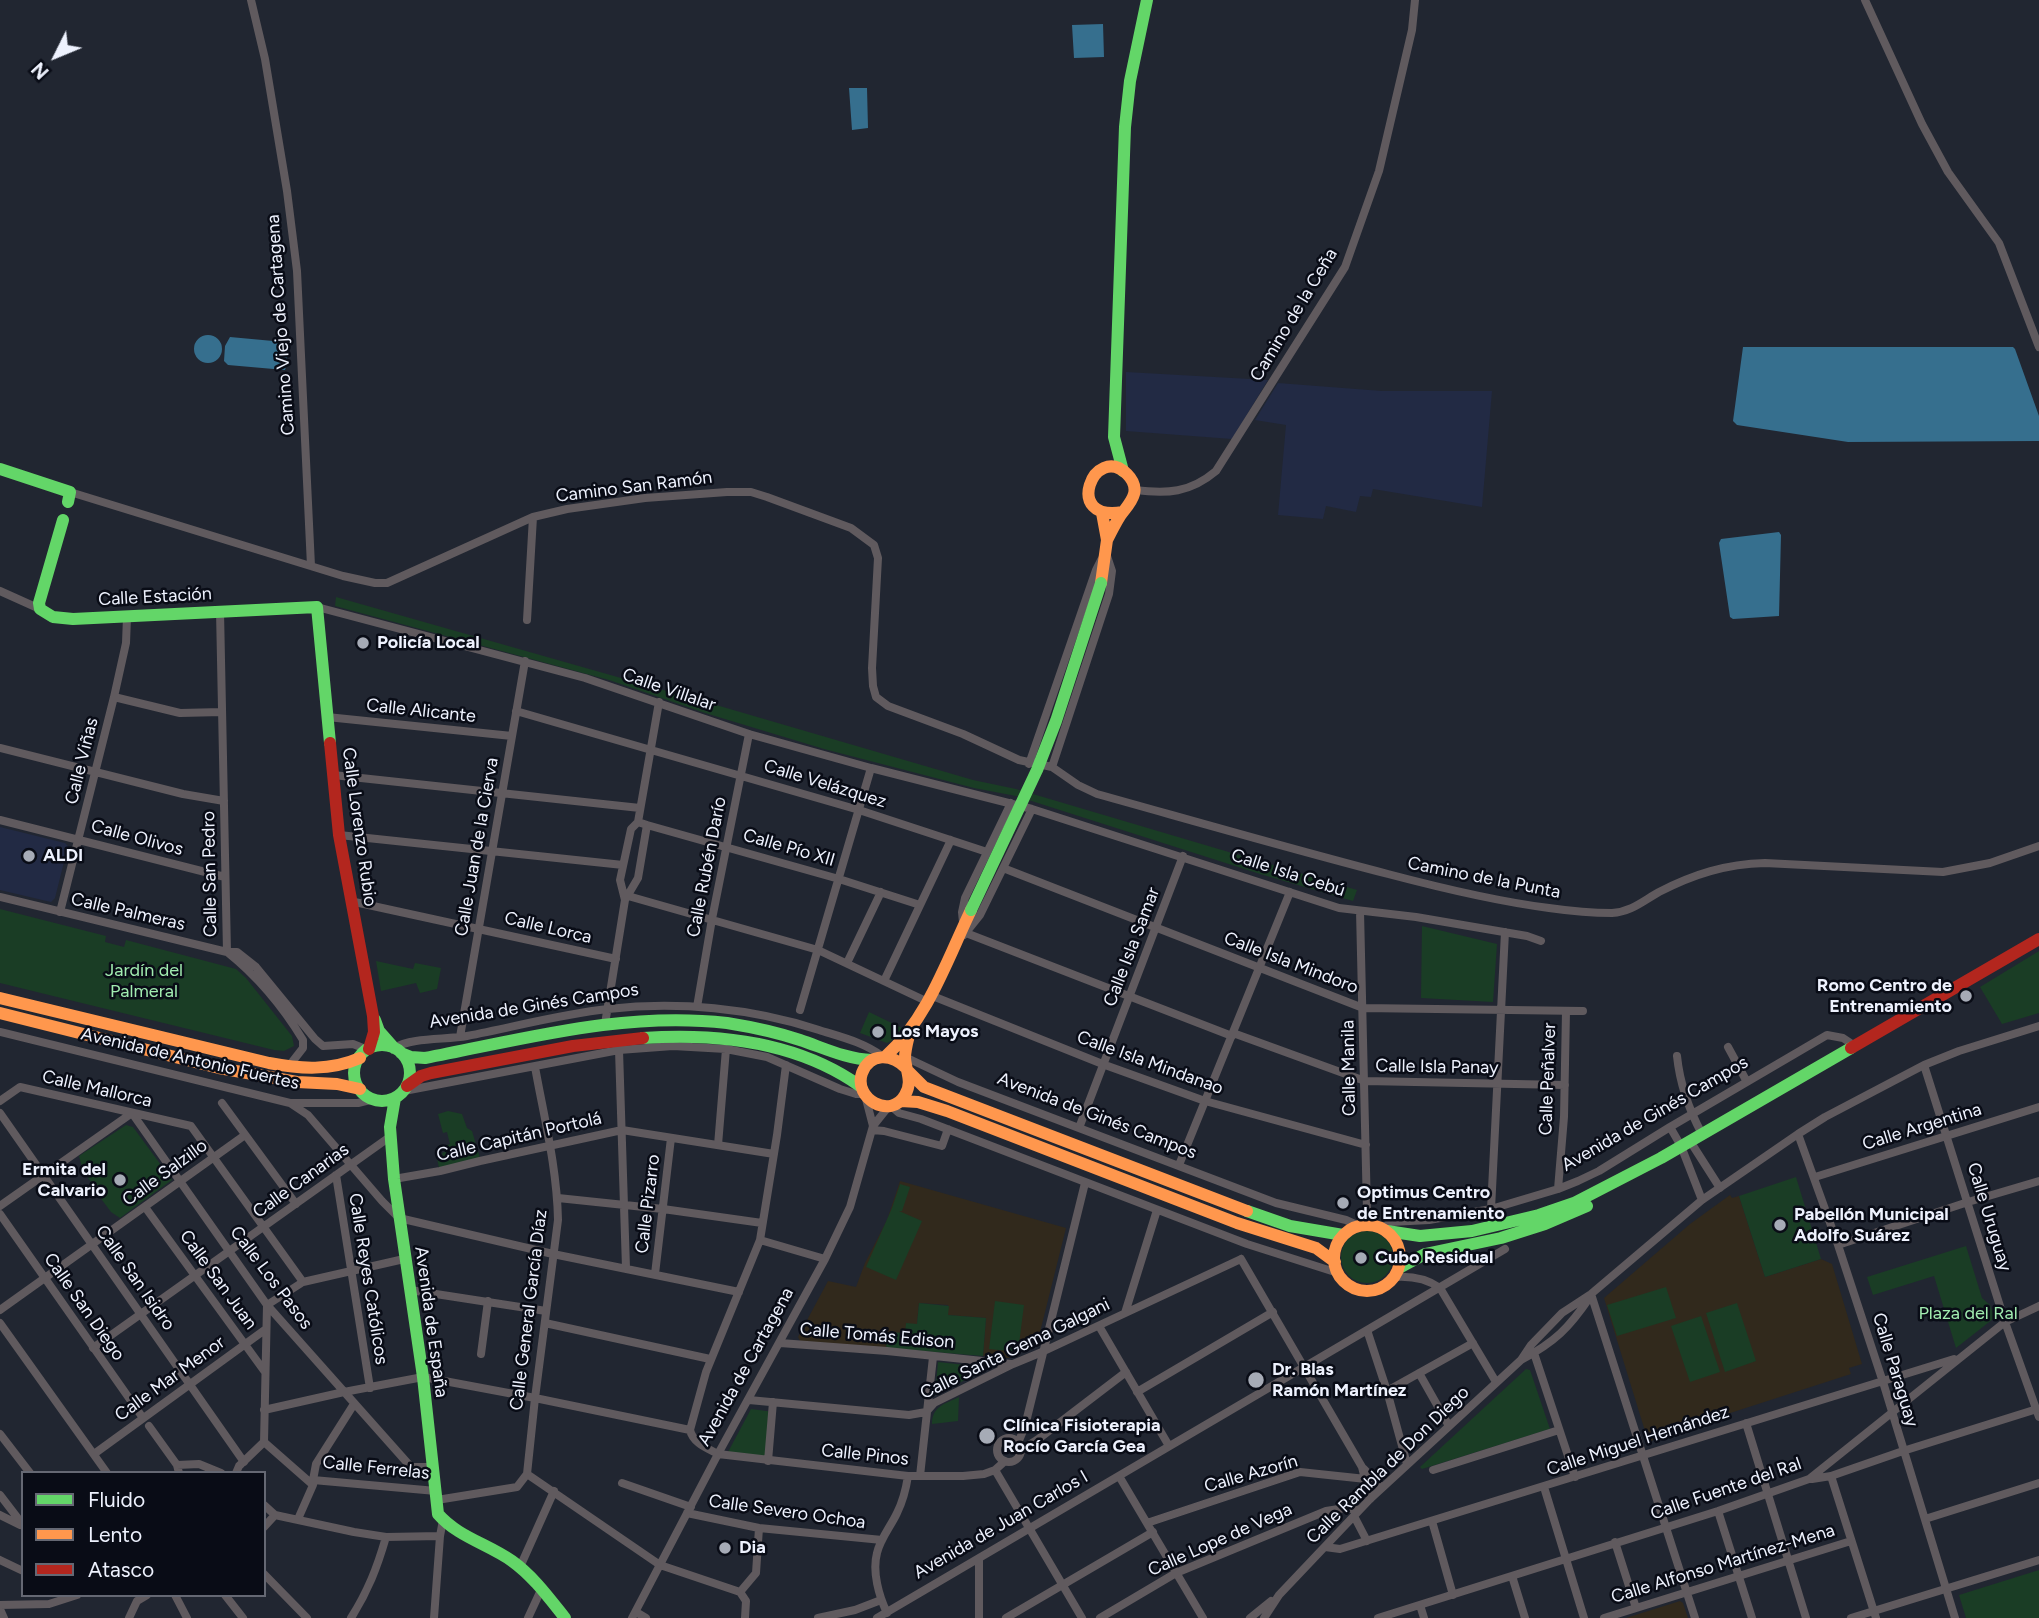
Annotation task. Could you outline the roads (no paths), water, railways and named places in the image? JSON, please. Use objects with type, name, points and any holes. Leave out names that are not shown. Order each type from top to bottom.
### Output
[{"type":"main road","points":[[1106,546],[1123,512],[1134,499],[1135,490],[1133,482],[1123,471],[1114,437],[1125,127],[1130,81],[1147,0]]},
{"type":"main road","points":[[1103,469],[1114,437]]},
{"type":"main road","points":[[0,469],[69,497]]},
{"type":"main road","points":[[1123,471],[1103,469],[1093,477],[1088,490],[1091,503],[1102,513],[1123,512]]},
{"type":"main road","points":[[863,1092],[862,1071],[902,1042],[928,998],[955,942],[965,929],[971,910],[1037,770],[1056,721],[1101,583],[1106,546],[1102,513]]},
{"type":"main road","points":[[40,609],[41,594],[63,520]]},
{"type":"main road","name":"Calle Estación","points":[[40,609],[53,617],[73,619],[317,607]]},
{"type":"main road","name":"Calle Lorenzo Rubio","points":[[317,607],[339,835],[373,1016],[374,1032],[365,1052]]},
{"type":"main road","name":"Avenida de Ginés Campos","points":[[1384,1230],[1420,1236],[1459,1233],[1505,1224],[1574,1203],[1661,1158],[2039,939]]},
{"type":"main road","name":"Avenida de Antonio Fuertes","points":[[0,998],[256,1061],[289,1066],[334,1068],[365,1052]]},
{"type":"main road","name":"Avenida de Antonio Fuertes","points":[[0,1013],[219,1068],[297,1082],[337,1084],[360,1089]]},
{"type":"main road","points":[[373,1016],[379,1031],[407,1060],[410,1068],[402,1091],[392,1107],[390,1132]]},
{"type":"main road","name":"Avenida de Ginés Campos","points":[[398,1051],[411,1057],[425,1058],[605,1024],[664,1019],[699,1020],[760,1028],[847,1058],[880,1058]]},
{"type":"main road","points":[[894,1104],[909,1087],[906,1065],[909,1031]]},
{"type":"main road","points":[[398,1051],[386,1046],[365,1052],[355,1069],[355,1077],[360,1089],[370,1098],[387,1101],[421,1076],[431,1073],[593,1042],[673,1035],[763,1044],[847,1076],[876,1105],[918,1102],[938,1108],[1237,1223],[1316,1248],[1336,1267],[1347,1284],[1355,1289],[1374,1291],[1383,1288],[1397,1272],[1400,1252],[1393,1237],[1384,1230],[1364,1225],[1343,1235],[1334,1255],[1336,1267]]},
{"type":"main road","points":[[880,1058],[897,1060],[906,1065]]},
{"type":"main road","name":"Avenida de Ginés Campos","points":[[906,1065],[924,1087],[1244,1210],[1290,1226],[1343,1235]]},
{"type":"main road","points":[[374,1099],[379,1103],[390,1132]]},
{"type":"main road","name":"Avenida de España","points":[[390,1132],[404,1259],[423,1377],[438,1514],[443,1520]]},
{"type":"main road","name":"Avenida de Ginés Campos","points":[[1397,1272],[1425,1254],[1501,1238],[1545,1224],[1594,1202],[1661,1158]]},
{"type":"main road","points":[[443,1520],[520,1567],[565,1618]]},
{"type":"street","name":"Camino Viejo de Cartagena","points":[[251,0],[287,191],[297,271],[311,566]]},
{"type":"street","name":"Camino de la Ceña","points":[[1135,490],[1158,493],[1189,488],[1216,471],[1345,267],[1379,171],[1412,30],[1415,0]]},
{"type":"street","points":[[1865,0],[1922,124],[1948,172],[1999,243],[2039,347]]},
{"type":"street","name":"Camino San Ramón","points":[[69,497],[343,576],[387,583],[533,517],[567,509],[645,498],[751,492],[851,528],[874,545],[878,558],[872,668],[876,697],[888,706],[963,734],[1029,764],[1052,767]]},
{"type":"street","points":[[527,620],[533,517]]},
{"type":"street","points":[[1029,764],[1106,546]]},
{"type":"street","points":[[1052,767],[1109,594],[1112,571],[1106,546]]},
{"type":"street","name":"Calle Estación","points":[[0,590],[40,609]]},
{"type":"street","name":"Calle Villalar","points":[[317,607],[525,661],[749,733],[871,768],[1032,809]]},
{"type":"street","name":"Calle San Pedro","points":[[220,611],[227,952],[237,952],[245,956],[323,1046],[354,1044],[365,1052]]},
{"type":"street","name":"Calle Viñas","points":[[60,912],[114,697],[126,643],[127,617]]},
{"type":"street","name":"Calle Juan de la Cierva","points":[[460,1037],[525,661]]},
{"type":"street","points":[[114,697],[180,713],[222,712]]},
{"type":"street","points":[[626,898],[620,880],[631,829],[638,822],[659,702]]},
{"type":"street","points":[[516,711],[652,749]]},
{"type":"street","name":"Calle Alicante","points":[[327,717],[512,736]]},
{"type":"street","name":"Calle Rubén Darío","points":[[697,1007],[749,733]]},
{"type":"street","points":[[0,748],[183,794],[223,801]]},
{"type":"street","name":"Calle Velázquez","points":[[652,749],[859,810],[987,852]]},
{"type":"street","name":"Camino de la Punta","points":[[1052,767],[1097,794],[1286,847],[1510,903],[1585,912],[1615,913],[1631,910],[1660,892],[1687,880],[1713,869],[1739,863],[1943,872],[1990,863],[2039,846]]},
{"type":"street","points":[[800,1010],[871,768]]},
{"type":"street","points":[[333,775],[640,808]]},
{"type":"street","points":[[965,929],[962,912],[965,898],[1011,803]]},
{"type":"street","points":[[965,929],[980,915],[1032,809]]},
{"type":"street","name":"Calle Isla Cebú","points":[[1032,809],[1339,908],[1416,916],[1541,941]]},
{"type":"street","name":"Calle Olivos","points":[[0,820],[225,877]]},
{"type":"street","name":"Calle Pío XII","points":[[638,822],[920,905]]},
{"type":"street","points":[[605,1024],[626,898],[638,878],[648,825]]},
{"type":"street","points":[[339,835],[623,865]]},
{"type":"street","points":[[884,981],[951,840]]},
{"type":"street","name":"Calle Isla Samar","points":[[1079,1128],[1183,856]]},
{"type":"street","name":"Calle Isla Mindoro","points":[[1003,868],[1363,1008],[1583,1010]]},
{"type":"street","points":[[847,963],[881,892]]},
{"type":"street","points":[[1179,1165],[1290,892]]},
{"type":"street","name":"Calle Palmeras","points":[[0,897],[227,952],[250,972],[288,1017],[303,1040],[303,1048],[289,1066]]},
{"type":"street","name":"Calle Isla Mindanao","points":[[626,898],[712,919],[818,950],[884,981],[1205,1101],[1366,1145]]},
{"type":"street","name":"Calle Lorca","points":[[351,901],[616,959]]},
{"type":"street","name":"Calle Manila","points":[[1360,911],[1366,1145],[1364,1225]]},
{"type":"street","name":"Calle Isla Panay","points":[[965,929],[1130,997],[1365,1081],[1565,1085]]},
{"type":"street","points":[[1491,1209],[1506,932]]},
{"type":"street","name":"Avenida de Ginés Campos","points":[[398,1051],[399,1045],[408,1043],[460,1037],[607,1009],[660,1005],[697,1007],[796,1022],[863,1044],[880,1058]]},
{"type":"street","name":"Calle Peñalver","points":[[1558,1189],[1565,1085],[1566,1011]]},
{"type":"street","name":"Calle Rambla de Don Diego","points":[[1521,1360],[1562,1313],[1591,1294],[1702,1200],[1798,1134],[1924,1065],[2039,1026]]},
{"type":"street","name":"Avenida de Antonio Fuertes","points":[[0,1032],[290,1103],[358,1103],[374,1099]]},
{"type":"street","name":"Avenida de Ginés Campos","points":[[1384,1230],[1391,1222],[1429,1220],[1491,1209],[1558,1189],[1599,1171],[1827,1035],[1843,1038],[1855,1046]]},
{"type":"street","points":[[402,1091],[619,1050],[673,1046],[726,1049],[767,1058],[840,1089],[856,1094],[863,1092]]},
{"type":"street","points":[[1728,1047],[1747,1082]]},
{"type":"street","points":[[718,1145],[726,1049]]},
{"type":"street","points":[[619,1050],[626,1268]]},
{"type":"street","points":[[1677,1056],[1679,1081],[1691,1114],[1702,1134]]},
{"type":"street","points":[[718,1454],[696,1441],[690,1430],[710,1359],[760,1240],[786,1065]]},
{"type":"street","name":"Avenida de Ginés Campos","points":[[906,1065],[958,1082],[1276,1203],[1364,1225]]},
{"type":"street","name":"Calle Uruguay","points":[[1924,1065],[2005,1322],[2038,1413]]},
{"type":"street","name":"Calle General García Díaz","points":[[527,1474],[558,1220],[558,1198],[535,1067]]},
{"type":"street","name":"Calle Mallorca","points":[[0,1101],[20,1087],[191,1126],[213,1158]]},
{"type":"street","name":"Avenida de Cartagena","points":[[863,1092],[872,1128]]},
{"type":"street","points":[[222,1103],[296,1204]]},
{"type":"street","points":[[290,1103],[308,1115],[399,1218],[553,1254],[739,1292]]},
{"type":"street","points":[[894,1104],[899,1113],[948,1129],[1247,1244],[1336,1267]]},
{"type":"street","name":"Avenida de Cartagena","points":[[634,1615],[825,1259],[850,1207],[872,1128],[894,1104]]},
{"type":"street","name":"Calle Argentina","points":[[1815,1177],[2039,1107]]},
{"type":"street","name":"Calle San Isidro","points":[[0,1113],[244,1462]]},
{"type":"street","points":[[0,1206],[132,1113]]},
{"type":"street","name":"Calle Los Pasos","points":[[132,1113],[267,1305],[411,1467],[433,1467]]},
{"type":"street","points":[[1670,1127],[1720,1188]]},
{"type":"street","points":[[872,1128],[942,1146],[948,1129]]},
{"type":"street","name":"Calle Capitán Portolá","points":[[394,1178],[440,1171],[622,1130],[774,1154]]},
{"type":"street","name":"Calle Canarias","points":[[93,1348],[352,1164],[390,1132]]},
{"type":"street","name":"Calle Paraguay","points":[[1798,1134],[1815,1177],[1883,1382],[1955,1618]]},
{"type":"street","name":"Calle Salzillo","points":[[0,1310],[245,1135]]},
{"type":"street","name":"Calle Pizarro","points":[[655,1274],[671,1138]]},
{"type":"street","points":[[1685,1144],[1702,1200]]},
{"type":"street","points":[[213,1158],[303,1282]]},
{"type":"street","name":"Calle Reyes Católicos","points":[[336,1175],[370,1388]]},
{"type":"street","points":[[1838,1245],[2039,1181]]},
{"type":"street","points":[[1082,1618],[995,1470],[1005,1461],[1016,1460],[1085,1183]]},
{"type":"street","points":[[558,1198],[762,1223]]},
{"type":"street","name":"Calle San Juan","points":[[145,1207],[265,1372]]},
{"type":"street","points":[[1125,1313],[1157,1210]]},
{"type":"street","name":"Calle San Diego","points":[[0,1214],[178,1469]]},
{"type":"street","points":[[760,1240],[825,1259]]},
{"type":"street","points":[[1247,1244],[1241,1259],[1362,1467],[1370,1499]]},
{"type":"street","name":"Avenida de Juan Carlos I","points":[[877,1618],[1505,1249]]},
{"type":"street","points":[[267,1305],[303,1282],[404,1259]]},
{"type":"street","name":"Calle Santa Gema Galgani","points":[[749,1400],[909,1415],[926,1412],[934,1403],[1013,1364],[1241,1259]]},
{"type":"street","points":[[1397,1272],[1423,1279],[1440,1288],[1496,1382]]},
{"type":"street","points":[[410,1290],[547,1311]]},
{"type":"street","points":[[1591,1294],[1695,1618]]},
{"type":"street","name":"Calle Rambla de Don Diego","points":[[1279,1595],[1407,1464],[1521,1360],[1550,1343],[1568,1328],[1591,1294]]},
{"type":"street","points":[[481,1354],[488,1301]]},
{"type":"street","name":"Calle San Juan","points":[[264,1443],[267,1305]]},
{"type":"street","name":"Calle Fuente del Ral","points":[[1378,1618],[1718,1511],[1809,1479],[2005,1322],[2039,1306]]},
{"type":"street","points":[[1137,1392],[1273,1312]]},
{"type":"street","points":[[0,1323],[106,1471]]},
{"type":"street","points":[[545,1323],[710,1359]]},
{"type":"street","points":[[1099,1326],[1169,1446]]},
{"type":"street","name":"Calle Mar Menor","points":[[93,1454],[146,1422],[190,1384],[266,1329]]},
{"type":"street","points":[[1367,1331],[1407,1464]]},
{"type":"street","name":"Calle Tomás Edison","points":[[780,1343],[1013,1364]]},
{"type":"street","points":[[1387,1391],[1473,1343]]},
{"type":"street","points":[[1534,1353],[1574,1477]]},
{"type":"street","points":[[920,1476],[933,1357]]},
{"type":"street","name":"Calle Miguel Hernández","points":[[1325,1547],[1340,1549],[1367,1541],[1960,1357]]},
{"type":"street","points":[[1020,1446],[1037,1440],[1126,1372]]},
{"type":"street","points":[[1419,1373],[1449,1426]]},
{"type":"street","points":[[264,1410],[423,1377],[690,1430]]},
{"type":"street","points":[[768,1461],[774,1402]]},
{"type":"street","name":"Calle Ferrelas","points":[[354,1404],[316,1464],[313,1480],[437,1495]]},
{"type":"street","points":[[1809,1479],[1831,1476],[1903,1451],[2038,1413]]},
{"type":"street","points":[[1746,1423],[1806,1618]]},
{"type":"street","points":[[1433,1470],[1559,1430]]},
{"type":"street","points":[[0,1434],[28,1471]]},
{"type":"street","points":[[1005,1461],[997,1453],[998,1445],[1012,1438],[1020,1446]]},
{"type":"street","points":[[237,1471],[264,1443],[313,1485],[298,1519]]},
{"type":"street","name":"Calle Pinos","points":[[718,1454],[908,1476],[973,1476],[995,1470]]},
{"type":"street","points":[[178,1469],[199,1464],[216,1471]]},
{"type":"street","points":[[1362,1467],[1382,1488]]},
{"type":"street","name":"Calle Azorín","points":[[1147,1523],[1300,1472],[1366,1479]]},
{"type":"street","points":[[437,1495],[517,1487],[527,1474],[660,1565],[740,1592],[746,1601],[746,1618]]},
{"type":"street","points":[[887,1613],[881,1600],[875,1566],[877,1552],[904,1498],[908,1476]]},
{"type":"street","points":[[1119,1476],[1203,1618]]},
{"type":"street","points":[[1831,1476],[1875,1615]]},
{"type":"street","name":"Calle Severo Ochoa","points":[[622,1483],[689,1510],[759,1528],[882,1540]]},
{"type":"street","points":[[1925,1519],[2039,1483]]},
{"type":"street","points":[[1544,1487],[1584,1618]]},
{"type":"street","points":[[520,1567],[554,1491]]},
{"type":"street","points":[[0,1495],[21,1523]]},
{"type":"street","points":[[266,1507],[275,1516],[354,1532],[386,1537],[440,1536]]},
{"type":"street","name":"Calle Lope de Vega","points":[[1100,1618],[1176,1573],[1326,1511],[1345,1508],[1357,1513]]},
{"type":"street","points":[[1718,1511],[1752,1618]]},
{"type":"street","points":[[1357,1513],[1367,1541]]},
{"type":"street","points":[[0,1515],[21,1525]]},
{"type":"street","points":[[266,1525],[275,1516]]},
{"type":"street","points":[[434,1618],[443,1520]]},
{"type":"street","points":[[1432,1521],[1453,1595]]},
{"type":"street","points":[[740,1592],[756,1573],[759,1528]]},
{"type":"street","points":[[1006,1618],[1153,1532]]},
{"type":"street","points":[[351,1618],[376,1572],[386,1537]]},
{"type":"street","name":"Calle Alfonso Martínez-Mena","points":[[1604,1618],[1851,1541]]},
{"type":"street","points":[[1615,1542],[1636,1608]]},
{"type":"street","points":[[979,1559],[979,1618]]},
{"type":"street","points":[[0,1560],[21,1570]]},
{"type":"street","points":[[1851,1618],[1875,1615],[1946,1588],[2039,1560]]},
{"type":"street","points":[[266,1576],[307,1618]]},
{"type":"street","points":[[1512,1576],[1525,1618]]},
{"type":"street","points":[[527,1618],[541,1590]]},
{"type":"street","points":[[1250,1618],[1279,1595]]},
{"type":"street","points":[[1264,1618],[1279,1595]]},
{"type":"street","points":[[4,1618],[0,1607],[49,1604],[71,1597]]},
{"type":"street","points":[[129,1618],[137,1601],[144,1597]]},
{"type":"street","points":[[176,1597],[187,1618]]},
{"type":"street","points":[[227,1597],[243,1618]]},
{"type":"street","points":[[818,1618],[855,1610],[881,1600]]},
{"type":"street","points":[[1420,1605],[1424,1618]]},
{"type":"street","points":[[634,1615],[646,1618]]},
{"type":"place","name":"Policía Local","points":[[363,643]]},
{"type":"place","name":"ALDI","points":[[29,856]]},
{"type":"place","name":"Romo Centro de Entrenamiento","points":[[1966,996]]},
{"type":"place","name":"Los Mayos","points":[[878,1032]]},
{"type":"place","name":"Ermita del Calvario","points":[[120,1180]]},
{"type":"place","name":"Optimus Centro de Entrenamiento","points":[[1343,1203]]},
{"type":"place","name":"Pabellón Municipal Adolfo Suárez","points":[[1780,1225]]},
{"type":"place","name":"Cubo Residual","points":[[1361,1258]]},
{"type":"place","name":"Dr. Blas Ramón Martínez","points":[[1256,1380]]},
{"type":"place","name":"Clínica Fisioterapia Rocío García Gea","points":[[987,1436]]},
{"type":"place","name":"Dia","points":[[725,1548]]},
{"type":"park label","name":"Jardín del Palmeral","points":[[144,981]]},
{"type":"park label","name":"Plaza del Ral","points":[[1968,1314]]}]
